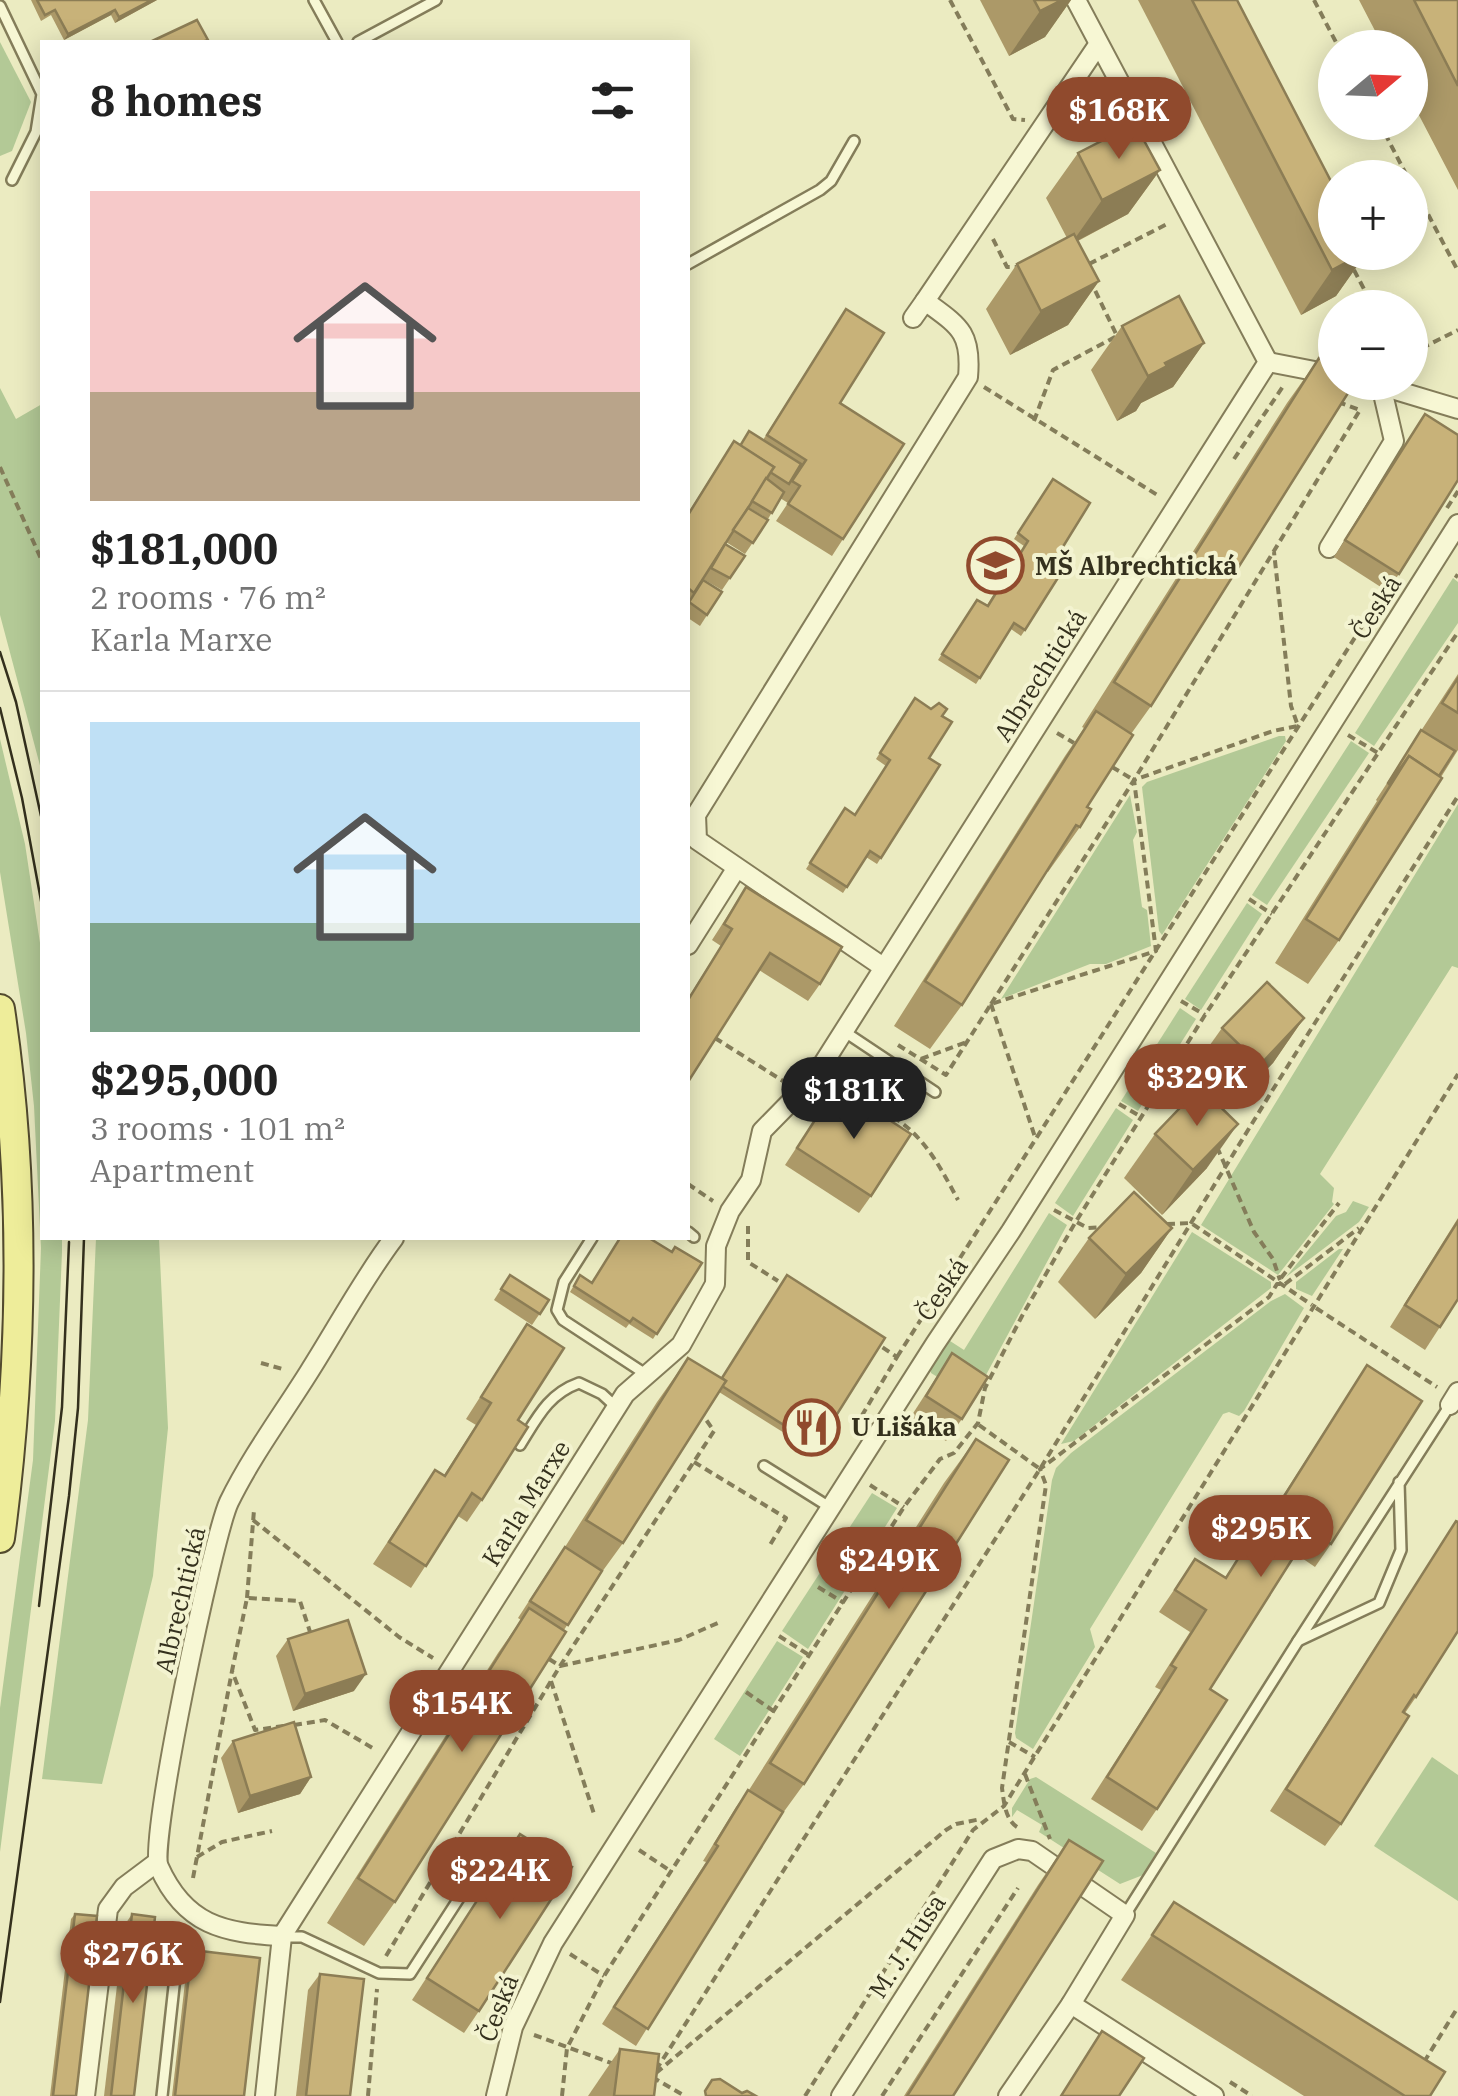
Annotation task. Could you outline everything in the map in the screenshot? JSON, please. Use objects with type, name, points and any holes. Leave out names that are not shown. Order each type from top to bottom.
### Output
[{"type":"main road","points":[[0,1010],[13,1122],[17,1214],[16,1365],[0,1538]]},
{"type":"street","points":[[1076,0],[1268,362],[1318,372]]},
{"type":"street","points":[[912,318],[1098,45]]},
{"type":"street","points":[[884,967],[692,837],[696,816],[968,377],[971,348],[956,324],[925,301]]},
{"type":"street","name":"Albrechtická","points":[[884,967],[1268,362]]},
{"type":"street","points":[[1329,548],[1394,441],[1380,400]]},
{"type":"street","points":[[1428,400],[1458,409]]},
{"type":"street","name":"Česká","points":[[496,2096],[511,2033],[554,1943],[1458,524]]},
{"type":"street","points":[[690,942],[736,869]]},
{"type":"street","name":"Karla Marxe","points":[[265,2096],[282,1936],[624,1394],[681,1345],[715,1284],[716,1246],[730,1211],[751,1180],[762,1131],[814,1078],[884,967]]},
{"type":"street","name":"Albrechtická","points":[[156,1863],[156,1839],[172,1750],[227,1506],[393,1240]]},
{"type":"street","name":"M. J. Husa","points":[[841,2096],[993,1859],[1018,1849],[1032,1851],[1125,1915]]},
{"type":"street","points":[[86,2096],[108,1909],[124,1886],[156,1863],[175,1895],[201,1921],[229,1931],[282,1936]]},
{"type":"street","points":[[1008,2096],[1125,1915]]},
{"type":"street","points":[[1071,2004],[1214,2096]]},
{"type":"lane","points":[[314,0],[336,40]]},
{"type":"lane","points":[[362,40],[436,0]]},
{"type":"lane","points":[[0,6],[40,90]]},
{"type":"lane","points":[[12,180],[36,132],[40,107]]},
{"type":"lane","points":[[690,263],[820,190],[831,181],[854,141]]},
{"type":"lane","points":[[845,1032],[935,1092]]},
{"type":"lane","points":[[591,1240],[564,1282],[557,1310],[563,1320],[646,1375]]},
{"type":"lane","points":[[520,1444],[549,1399],[567,1387],[578,1383],[590,1387],[616,1408]]},
{"type":"lane","points":[[1125,1915],[1454,1398]]},
{"type":"lane","points":[[764,1466],[832,1508]]},
{"type":"lane","points":[[1298,1642],[1379,1604],[1401,1550],[1399,1482]]},
{"type":"lane","points":[[282,1936],[302,1938],[379,1973],[410,1974],[486,1858]]},
{"type":"lane","points":[[162,2096],[176,1968]]},
{"type":"path","points":[[950,0],[1013,119]]},
{"type":"path","points":[[1314,0],[1330,30]]},
{"type":"path","points":[[1428,218],[1458,271]]},
{"type":"path","points":[[1084,267],[1176,219]]},
{"type":"path","points":[[988,231],[1007,267],[1026,267]]},
{"type":"path","points":[[1034,421],[1053,370],[1117,336],[1092,284]]},
{"type":"path","points":[[1428,345],[1458,330]]},
{"type":"path","points":[[1230,464],[1283,384],[1298,390]]},
{"type":"path","points":[[980,385],[1159,496]]},
{"type":"path","points":[[892,1042],[946,1075],[1134,780],[1360,410],[1329,400]]},
{"type":"path","points":[[0,467],[40,557]]},
{"type":"path","points":[[1438,520],[1458,491]]},
{"type":"path","points":[[1274,552],[1292,706],[1298,726]]},
{"type":"path","points":[[852,1433],[1298,726],[1382,595],[1398,578]]},
{"type":"path","points":[[562,2096],[567,2048],[604,1976],[904,1507],[940,1459],[954,1453],[978,1423],[986,1388],[1075,1223],[1205,1015],[1458,632]]},
{"type":"path","points":[[1134,780],[1273,731],[1298,726]]},
{"type":"path","points":[[1054,731],[1086,750]]},
{"type":"path","points":[[1346,734],[1378,753]]},
{"type":"path","points":[[1102,760],[1134,780]]},
{"type":"path","points":[[1134,780],[1156,951]]},
{"type":"path","points":[[652,2076],[1040,1469],[1458,796]]},
{"type":"path","points":[[1249,899],[1272,914]]},
{"type":"path","points":[[991,1004],[1156,951]]},
{"type":"path","points":[[1172,996],[1205,1015]]},
{"type":"path","points":[[991,1004],[1036,1139]]},
{"type":"path","points":[[715,1038],[788,1084]]},
{"type":"path","points":[[921,1060],[967,1042]]},
{"type":"path","points":[[1178,1060],[1194,1096]]},
{"type":"path","points":[[805,2096],[973,1830],[1004,1806],[1025,1774],[1458,1074]]},
{"type":"path","points":[[1118,1104],[1140,1116]]},
{"type":"path","points":[[882,1110],[930,1149],[958,1200]]},
{"type":"path","points":[[1210,1132],[1279,1282]]},
{"type":"path","points":[[1040,1469],[1268,1297],[1339,1202]]},
{"type":"path","points":[[1054,1210],[1088,1228],[1105,1227]]},
{"type":"path","points":[[1156,1225],[1191,1223],[1454,1398]]},
{"type":"path","points":[[748,1224],[748,1262],[778,1280]]},
{"type":"path","points":[[1279,1282],[1286,1284],[1363,1225]]},
{"type":"path","points":[[882,1346],[898,1357]]},
{"type":"path","points":[[261,1362],[295,1373]]},
{"type":"path","points":[[368,2096],[383,1961],[560,1666],[714,1432],[700,1411]]},
{"type":"path","points":[[978,1423],[1040,1469],[1046,1484],[1002,1788],[1004,1806]]},
{"type":"path","points":[[694,1462],[786,1518],[770,1544]]},
{"type":"path","points":[[862,1480],[904,1507]]},
{"type":"path","points":[[193,1878],[247,1598],[254,1510]]},
{"type":"path","points":[[253,1520],[399,1637],[437,1661]]},
{"type":"path","points":[[818,1587],[844,1604]]},
{"type":"path","points":[[247,1598],[300,1601],[311,1636]]},
{"type":"path","points":[[545,1656],[560,1666],[679,1640],[720,1622]]},
{"type":"path","points":[[779,1636],[810,1656]]},
{"type":"path","points":[[232,1670],[255,1730],[325,1720],[380,1752]]},
{"type":"path","points":[[551,1681],[595,1817]]},
{"type":"path","points":[[746,1692],[776,1712]]},
{"type":"path","points":[[1009,1742],[1035,1757]]},
{"type":"path","points":[[1025,1774],[1056,1852]]},
{"type":"path","points":[[652,2076],[946,1830],[984,1819]]},
{"type":"path","points":[[198,1858],[222,1842],[272,1831]]},
{"type":"path","points":[[648,1856],[672,1872]]},
{"type":"path","points":[[882,2096],[1018,1888]]},
{"type":"path","points":[[565,1951],[604,1976]]},
{"type":"path","points":[[1420,2068],[1458,2007]]},
{"type":"path","points":[[511,2033],[618,2065]]},
{"type":"path","points":[[652,2076],[681,2095]]},
{"type":"path","points":[[1220,2076],[1252,2096]]},
{"type":"green space","points":[[0,42],[31,102],[12,151],[0,156]]},
{"type":"green space","points":[[0,388],[16,419],[40,405],[40,765],[0,615]]},
{"type":"green space","points":[[1453,578],[1458,582],[1458,623],[1374,746],[1355,733]]},
{"type":"green space","points":[[1285,736],[1286,741],[1162,935],[1142,787]]},
{"type":"green space","points":[[0,739],[25,844],[40,943],[40,1228],[26,1033],[0,872]]},
{"type":"green space","points":[[1351,741],[1369,753],[1267,905],[1252,895]]},
{"type":"green space","points":[[1130,795],[1137,832],[1133,840],[1142,907],[1147,910],[1151,946],[1106,964],[1090,964],[1001,999]]},
{"type":"green space","points":[[1458,804],[1458,968],[1452,966],[1320,1174],[1334,1188],[1334,1204],[1278,1275],[1201,1225]]},
{"type":"green space","points":[[1247,903],[1262,914],[1201,1010],[1185,999]]},
{"type":"green space","points":[[1180,1008],[1196,1019],[1138,1111],[1121,1101]]},
{"type":"green space","points":[[1116,1108],[1133,1120],[1073,1216],[1055,1203]]},
{"type":"green space","points":[[1353,1201],[1369,1207],[1359,1222],[1286,1277],[1336,1216],[1346,1212]]},
{"type":"green space","points":[[1049,1213],[1067,1225],[973,1399],[931,1373],[928,1362],[947,1339],[964,1350]]},
{"type":"green space","points":[[1192,1232],[1271,1282],[1271,1288],[1074,1441],[1061,1444]]},
{"type":"green space","points":[[41,1240],[62,1240],[55,1421],[0,1852],[0,1708],[33,1460]]},
{"type":"green space","points":[[96,1240],[159,1240],[168,1428],[153,1576],[102,1784],[42,1779],[88,1420]]},
{"type":"green space","points":[[1343,1249],[1312,1296],[1296,1289],[1296,1282]]},
{"type":"green space","points":[[1285,1294],[1304,1308],[1244,1411],[1239,1416],[1223,1414],[1090,1629],[1095,1647],[1033,1749],[1016,1738],[1015,1733],[1056,1468]]},
{"type":"green space","points":[[872,1493],[897,1508],[808,1649],[782,1631]]},
{"type":"green space","points":[[777,1641],[803,1657],[740,1756],[714,1739]]},
{"type":"green space","points":[[1432,1757],[1458,1775],[1458,1901],[1374,1846]]},
{"type":"green space","points":[[1036,1777],[1156,1853],[1143,1875],[1120,1884],[1039,1832],[1042,1825],[1017,1810],[1012,1817],[1012,1808],[1030,1779]]},
{"type":"building","points":[[37,0],[152,0],[119,17],[115,10],[68,34],[55,10],[45,15]]},
{"type":"building","points":[[1034,0],[1062,0],[1040,11]]},
{"type":"building","points":[[1192,0],[1237,0],[1320,160],[1318,243]]},
{"type":"building","points":[[1414,0],[1458,0],[1458,86]]},
{"type":"building","points":[[197,20],[208,40],[154,40]]},
{"type":"building","points":[[1135,124],[1160,170],[1102,200],[1078,153]]},
{"type":"building","points":[[1074,234],[1099,281],[1041,311],[1017,264]]},
{"type":"building","points":[[1179,296],[1204,343],[1148,376],[1122,326]]},
{"type":"building","points":[[846,309],[884,333],[840,403],[904,444],[843,539],[788,504],[800,486],[792,481],[806,460],[767,435]]},
{"type":"building","points":[[1318,360],[1318,400],[1344,400],[1151,706],[1114,682]]},
{"type":"building","points":[[1425,414],[1458,435],[1458,480],[1399,574],[1345,540]]},
{"type":"building","points":[[749,431],[801,464],[789,484],[770,472],[774,467],[740,446]]},
{"type":"building","points":[[734,441],[774,467],[694,593],[690,590],[690,512]]},
{"type":"building","points":[[766,478],[784,492],[772,513],[752,501]]},
{"type":"building","points":[[1053,479],[1090,503],[1056,558],[1066,565],[1025,630],[1014,623],[980,678],[942,654],[977,600],[988,606],[1028,541],[1018,533]]},
{"type":"building","points":[[748,508],[768,520],[753,543],[733,530]]},
{"type":"building","points":[[725,544],[745,556],[730,578],[711,568]]},
{"type":"building","points":[[703,580],[722,592],[707,615],[690,600]]},
{"type":"building","points":[[1458,678],[1458,713],[1442,703]]},
{"type":"building","points":[[915,698],[931,709],[939,703],[947,709],[942,716],[952,722],[929,758],[940,765],[881,858],[870,851],[847,887],[810,863],[845,808],[855,815],[890,760],[880,753]]},
{"type":"building","points":[[1096,711],[1133,735],[1087,807],[1091,809],[1080,827],[1076,825],[962,1005],[925,981]]},
{"type":"building","points":[[1421,730],[1455,751],[1439,776],[1409,756],[1389,784],[1388,783]]},
{"type":"building","points":[[1409,756],[1442,778],[1339,940],[1306,919]]},
{"type":"building","points":[[746,887],[842,947],[820,984],[770,953],[690,1079],[690,997],[732,929],[724,924]]},
{"type":"building","points":[[1267,982],[1304,1018],[1260,1065],[1222,1028]]},
{"type":"building","points":[[1200,1087],[1238,1124],[1193,1170],[1155,1134]]},
{"type":"building","points":[[835,1089],[911,1134],[871,1196],[797,1148]]},
{"type":"building","points":[[1134,1192],[1172,1228],[1126,1274],[1089,1238]]},
{"type":"building","points":[[1458,1221],[1458,1299],[1440,1327],[1405,1305]]},
{"type":"building","points":[[619,1240],[652,1240],[672,1252],[675,1247],[702,1263],[657,1334],[633,1318],[630,1322],[574,1286],[580,1275],[592,1283]]},
{"type":"building","points":[[510,1275],[549,1300],[540,1314],[501,1289]]},
{"type":"building","points":[[787,1275],[885,1338],[817,1446],[722,1386],[726,1381],[722,1378]]},
{"type":"building","points":[[527,1324],[564,1348],[518,1420],[528,1427],[482,1500],[472,1493],[426,1566],[389,1542],[435,1470],[445,1476],[491,1403],[481,1397]]},
{"type":"building","points":[[952,1353],[988,1377],[962,1419],[926,1396]]},
{"type":"building","points":[[688,1358],[726,1381],[623,1543],[586,1520]]},
{"type":"building","points":[[1367,1365],[1422,1401],[1331,1544],[1310,1531],[1210,1689],[1227,1700],[1157,1809],[1107,1777],[1176,1668],[1171,1665],[1206,1610],[1175,1590],[1195,1559],[1226,1578],[1271,1506],[1276,1509]]},
{"type":"building","points":[[976,1439],[1009,1460],[804,1784],[770,1763]]},
{"type":"building","points":[[1456,1521],[1458,1631],[1403,1712],[1409,1716],[1341,1824],[1286,1789]]},
{"type":"building","points":[[565,1547],[602,1571],[568,1625],[530,1601]]},
{"type":"building","points":[[529,1608],[566,1632],[395,1902],[358,1878]]},
{"type":"building","points":[[348,1620],[366,1674],[305,1694],[288,1639]]},
{"type":"building","points":[[294,1722],[311,1777],[250,1796],[233,1741]]},
{"type":"building","points":[[748,1790],[783,1812],[648,2029],[614,2007],[718,1846],[715,1844]]},
{"type":"building","points":[[520,1834],[572,1867],[479,2011],[427,1978]]},
{"type":"building","points":[[1069,1840],[1103,1861],[953,2096],[907,2096]]},
{"type":"building","points":[[1174,1902],[1445,2072],[1430,2096],[1405,2096],[1152,1935]]},
{"type":"building","points":[[75,1914],[97,1916],[76,2096],[53,2096]]},
{"type":"building","points":[[132,1914],[155,1917],[134,2096],[111,2096]]},
{"type":"building","points":[[192,1950],[260,1958],[244,2096],[175,2096]]},
{"type":"building","points":[[320,1974],[364,1979],[350,2096],[306,2096]]},
{"type":"building","points":[[1102,2031],[1144,2058],[1119,2096],[1061,2096]]},
{"type":"building","points":[[620,2049],[659,2054],[654,2096],[614,2096]]},
{"type":"building","points":[[720,2079],[742,2093],[747,2091],[756,2096],[706,2096],[712,2080]]},
{"type":"tram line","points":[[0,652],[16,702],[40,811]]},
{"type":"tram line","points":[[0,708],[40,895]]},
{"type":"tram line","points":[[0,2002],[69,1496],[78,1408],[84,1240]]},
{"type":"tram line","points":[[39,1606],[62,1407],[69,1242]]},
{"type":"place","name":"MŠ Albrechtická","points":[[996,566]]},
{"type":"place","name":"U Lišáka","points":[[812,1427]]}]
